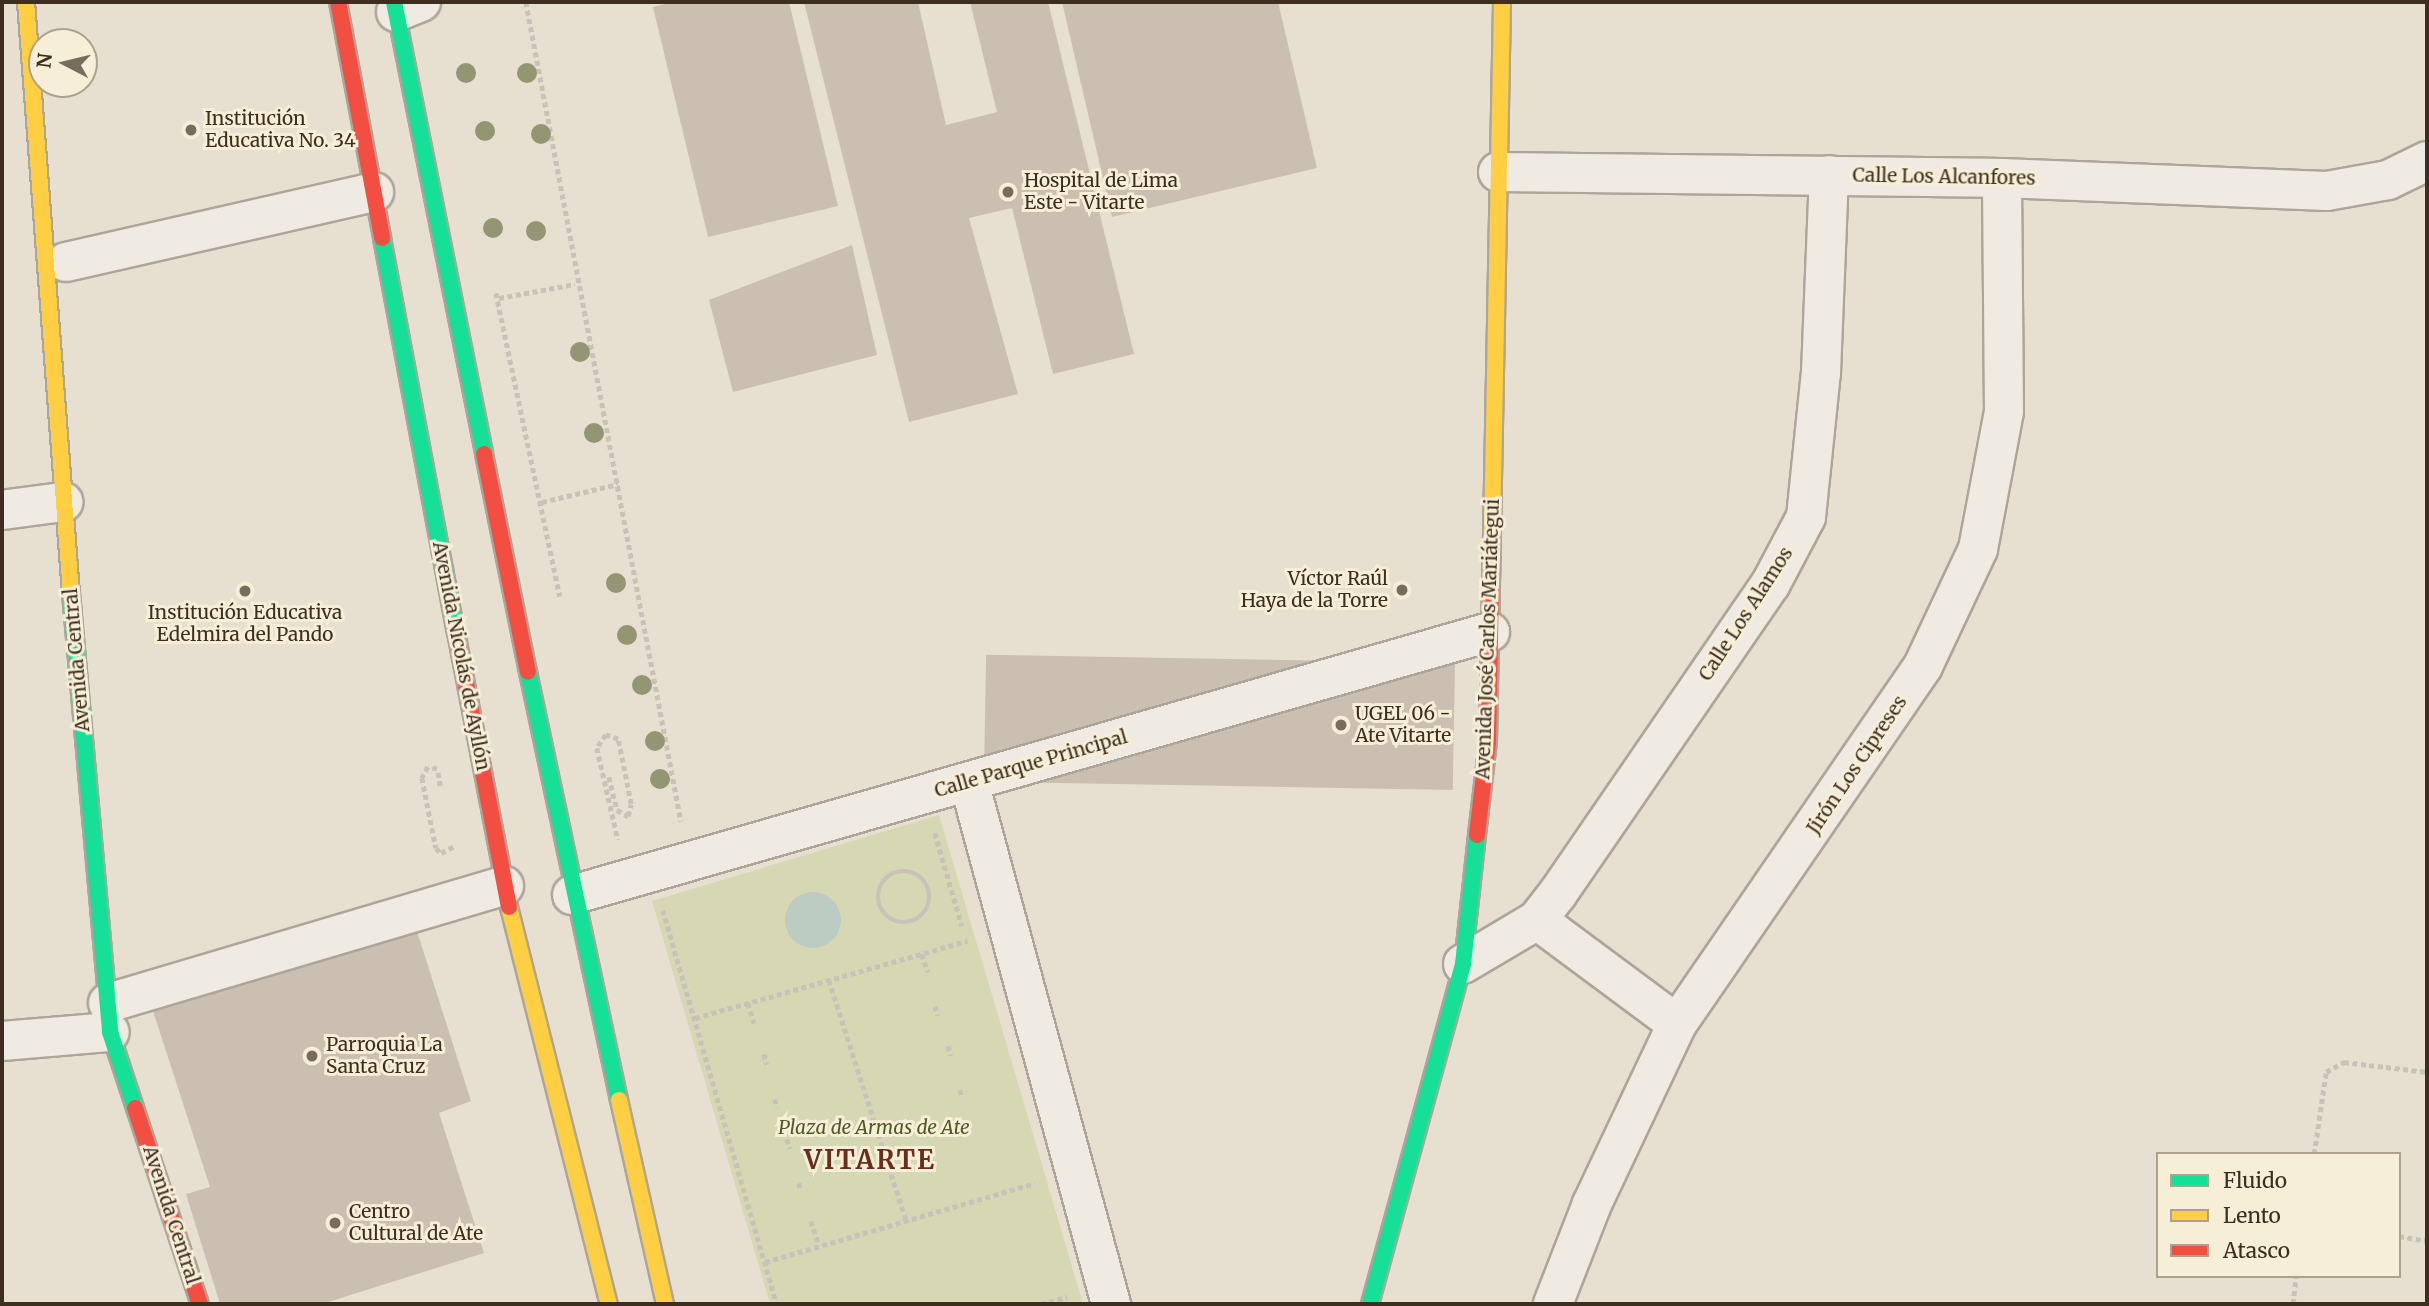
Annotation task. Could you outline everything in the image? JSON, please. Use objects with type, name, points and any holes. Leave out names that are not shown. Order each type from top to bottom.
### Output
[{"type":"street","name":"Avenida Central","points":[[26,2],[63,502],[109,1018],[200,1304]]},
{"type":"street","name":"Avenida Nicolás de Ayllón","points":[[338,2],[504,886],[606,1299]]},
{"type":"street","name":"Avenida José Carlos Mariátegui","points":[[1370,1304],[1463,964],[1488,741],[1502,2]]},
{"type":"street","points":[[404,5],[572,895],[666,1296]]},
{"type":"street","name":"Calle Los Alcanfores","points":[[1498,172],[2002,178],[2327,191],[2388,180],[2427,161]]},
{"type":"street","name":"Calle Los Alamos","points":[[1463,964],[1537,920],[1770,584],[1806,517],[1821,373],[1829,175]]},
{"type":"street","name":"Jirón Los Cipreses","points":[[1553,1304],[1592,1204],[1677,1024],[1923,666],[1978,549],[2004,411],[2002,178]]},
{"type":"street","points":[[66,262],[374,192]]},
{"type":"street","points":[[2,510],[63,502]]},
{"type":"street","name":"Calle Parque Principal","points":[[572,895],[1490,632]]},
{"type":"street","points":[[968,782],[1111,1304]]},
{"type":"street","points":[[2,1041],[109,1018],[504,886]]},
{"type":"street","points":[[1537,920],[1677,1024]]},
{"type":"path","points":[[526,2],[575,284],[618,484],[684,837]]},
{"type":"path","points":[[499,298],[575,284]]},
{"type":"path","points":[[542,502],[618,484]]},
{"type":"path","points":[[609,777],[617,810],[628,816],[631,804],[612,735],[602,737],[597,748],[621,851]]},
{"type":"path","points":[[442,795],[437,769],[428,767],[422,778],[436,848],[441,853],[454,849]]},
{"type":"path","points":[[920,829],[933,826],[970,954]]},
{"type":"path","points":[[902,871],[924,880],[930,896],[925,913],[909,923],[885,915],[878,891],[887,876],[902,871]]},
{"type":"path","points":[[674,901],[662,905],[777,1304]]},
{"type":"path","points":[[695,1018],[967,941]]},
{"type":"path","points":[[922,954],[928,972]]},
{"type":"path","points":[[830,980],[906,1220]]},
{"type":"path","points":[[748,1003],[754,1023]]},
{"type":"path","points":[[935,1006],[938,1016]]},
{"type":"path","points":[[948,1046],[951,1056]]},
{"type":"path","points":[[764,1054],[767,1065]]},
{"type":"path","points":[[2314,1152],[2326,1072],[2344,1062],[2427,1072]]},
{"type":"path","points":[[960,1090],[962,1097]]},
{"type":"path","points":[[775,1099],[777,1108]]},
{"type":"path","points":[[788,1139],[790,1149]]},
{"type":"path","points":[[1032,1169],[1039,1195]]},
{"type":"path","points":[[799,1182],[801,1190]]},
{"type":"path","points":[[765,1262],[1035,1183]]},
{"type":"path","points":[[811,1221],[818,1245]]},
{"type":"path","points":[[2401,1236],[2427,1241]]},
{"type":"path","points":[[2292,1304],[2296,1278]]},
{"type":"path","points":[[1041,1304],[1068,1296],[1065,1284]]},
{"type":"green space","name":"Plaza de Armas de Ate","points":[[939,815],[1083,1304],[770,1304],[652,901]]},
{"type":"shaded area","points":[[813,892],[824,894],[833,900],[839,909],[839,931],[833,940],[824,946],[813,948],[802,946],[793,940],[787,931],[785,920],[787,909],[793,900],[802,894]]},
{"type":"building","points":[[673,2],[789,2],[838,206],[708,237],[653,7]]},
{"type":"building","points":[[804,2],[918,2],[946,125],[997,112],[970,2],[1048,2],[1134,354],[1053,374],[1012,208],[969,218],[1018,394],[909,422]]},
{"type":"building","points":[[1062,2],[1278,2],[1317,168],[1112,217]]},
{"type":"building","points":[[852,245],[877,355],[733,392],[709,300]]},
{"type":"building","points":[[986,655],[1455,663],[1453,790],[984,782]]},
{"type":"building","points":[[415,925],[471,1101],[439,1113],[484,1253],[322,1304],[220,1304],[186,1194],[210,1187],[153,1011]]},
{"type":"traffic: fast","points":[[394,2],[484,454]]},
{"type":"traffic: fast","points":[[382,238],[456,632]]},
{"type":"traffic: fast","points":[[71,593],[110,1032],[135,1108]]},
{"type":"traffic: fast","points":[[528,672],[619,1100]]},
{"type":"traffic: fast","points":[[1370,1304],[1463,964],[1477,835]]},
{"type":"traffic: slow","points":[[26,2],[71,593]]},
{"type":"traffic: slow","points":[[1492,533],[1502,2]]},
{"type":"traffic: slow","points":[[509,907],[609,1304]]},
{"type":"traffic: slow","points":[[619,1100],[665,1304]]},
{"type":"traffic: jam","points":[[338,2],[382,238]]},
{"type":"traffic: jam","points":[[484,454],[528,672]]},
{"type":"traffic: jam","points":[[1477,835],[1488,741],[1492,533]]},
{"type":"traffic: jam","points":[[456,632],[509,907]]},
{"type":"traffic: jam","points":[[135,1108],[200,1304]]},
{"type":"place","name":"Institución Educativa No. 34","points":[[191,130]]},
{"type":"place","name":"Hospital de Lima Este - Vitarte","points":[[1008,192]]},
{"type":"place","name":"Víctor Raúl Haya de la Torre","points":[[1402,590]]},
{"type":"place","name":"Institución Educativa Edelmira del Pando","points":[[245,591]]},
{"type":"place","name":"UGEL 06 - Ate Vitarte","points":[[1341,725]]},
{"type":"place","name":"Parroquia La Santa Cruz","points":[[312,1056]]},
{"type":"place","name":"Centro Cultural de Ate","points":[[335,1223]]},
{"type":"district","name":"VITARTE","points":[[870,1160]]}]
